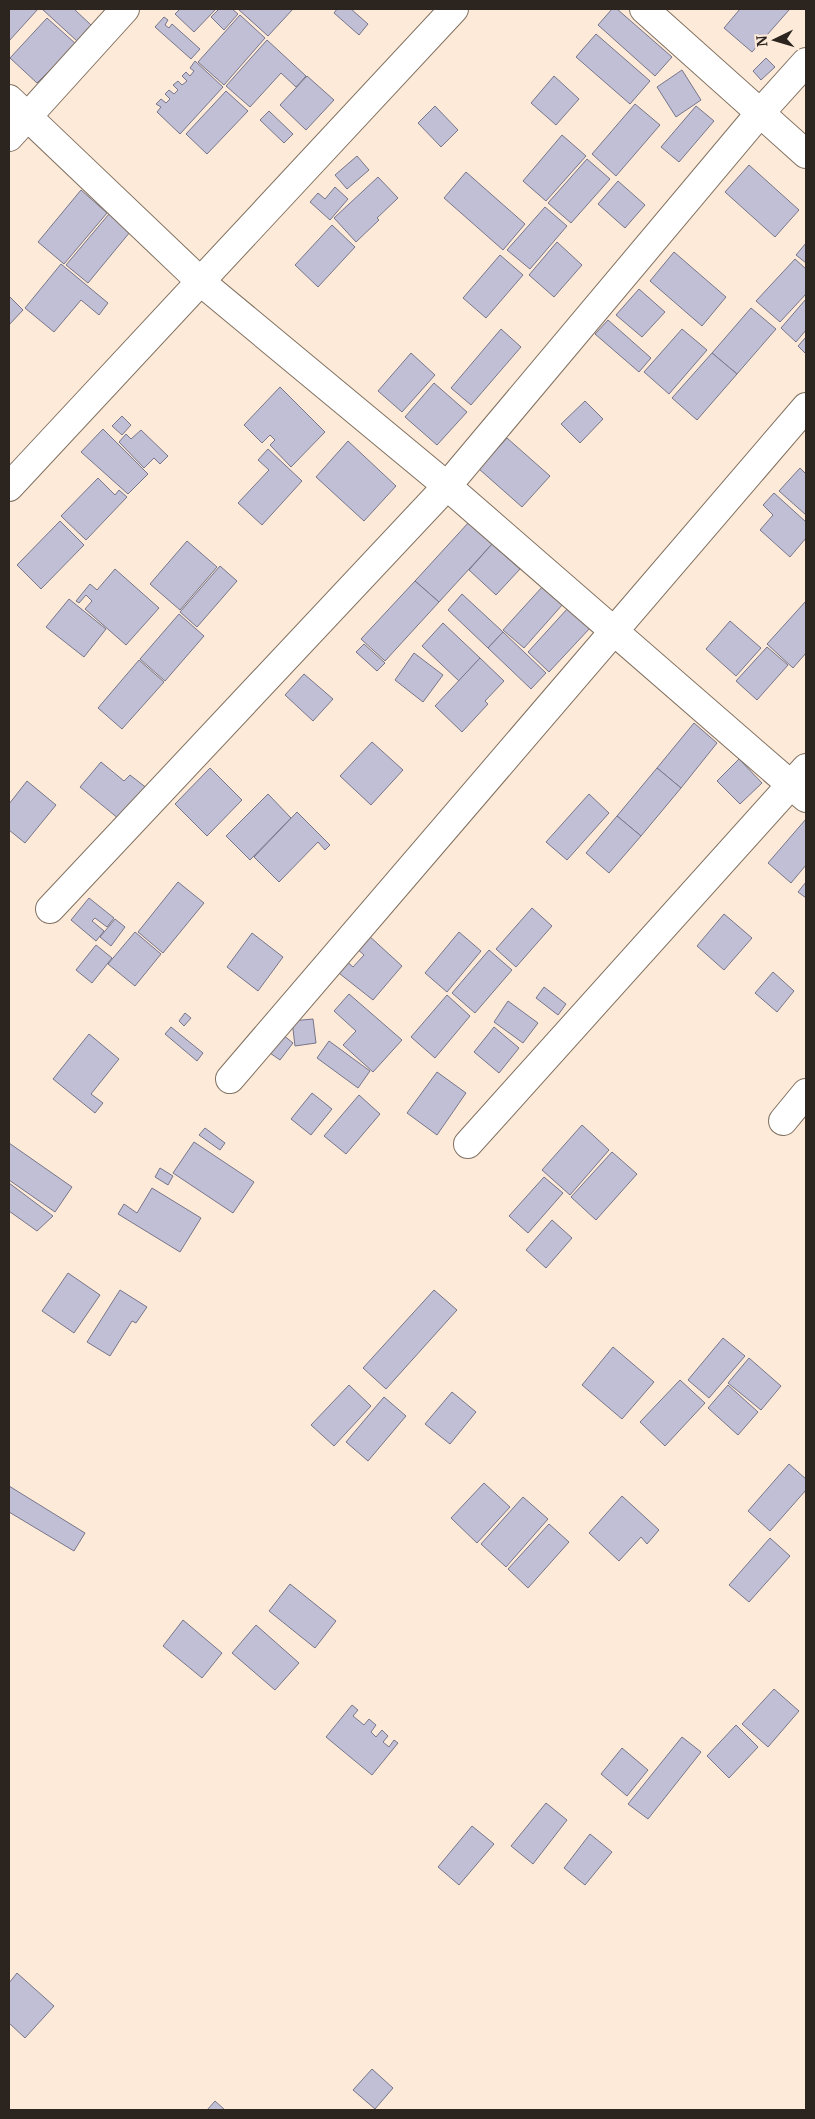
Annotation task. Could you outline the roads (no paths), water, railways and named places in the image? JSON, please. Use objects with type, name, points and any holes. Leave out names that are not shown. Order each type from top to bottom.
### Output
[{"type":"street","points":[[9,137],[18,108],[125,9]]},
{"type":"street","points":[[9,487],[454,9]]},
{"type":"street","points":[[644,9],[806,154]]},
{"type":"street","points":[[50,909],[447,486],[760,113],[806,62]]},
{"type":"street","points":[[18,108],[201,282],[447,486],[612,631],[801,784],[468,1144]]},
{"type":"street","points":[[230,1079],[612,631],[806,407]]},
{"type":"street","points":[[783,1121],[806,1093]]}]
